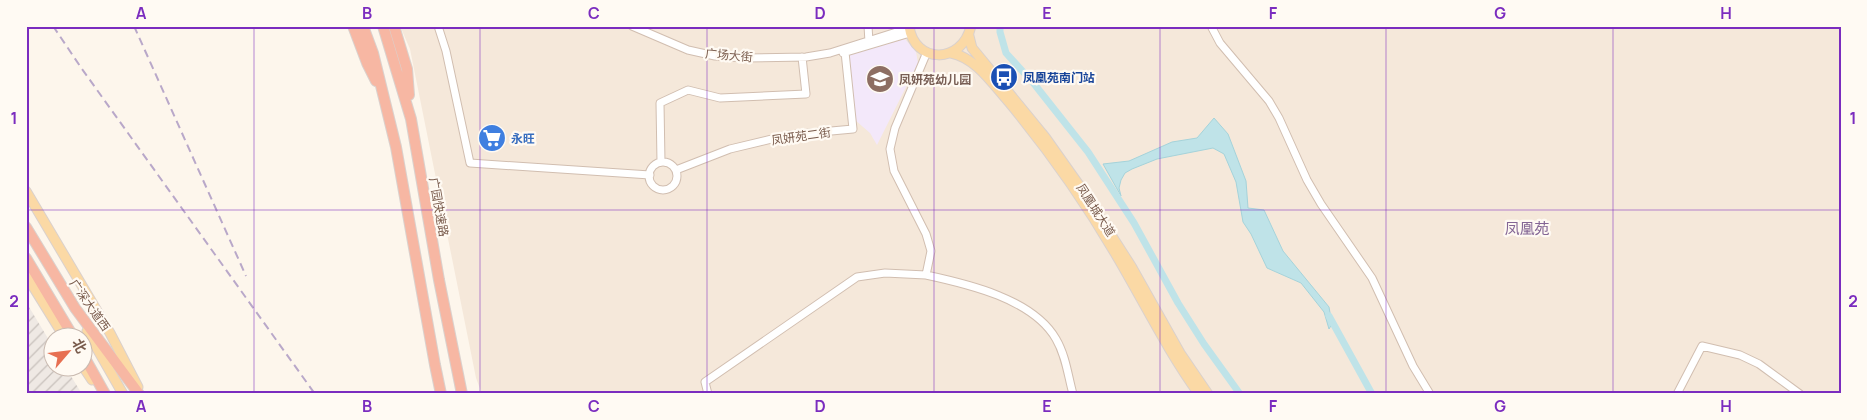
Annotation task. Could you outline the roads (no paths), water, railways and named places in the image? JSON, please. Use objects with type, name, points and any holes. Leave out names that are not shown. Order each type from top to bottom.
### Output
[{"type":"highway","points":[[353,26],[367,63],[385,99]]},
{"type":"highway","points":[[363,26],[385,99],[396,147],[441,394]]},
{"type":"highway","name":"广园快速路","points":[[383,26],[411,119],[439,280],[462,394]]},
{"type":"highway","points":[[394,26],[407,70],[411,119]]},
{"type":"highway","name":"广深大道西","points":[[26,227],[75,308],[140,394]]},
{"type":"highway","points":[[26,258],[31,281],[62,317],[68,328]]},
{"type":"highway","points":[[92,372],[103,394]]},
{"type":"main road","points":[[910,29],[916,44],[926,52],[939,55],[951,53],[962,46],[969,36],[971,26]]},
{"type":"main road","name":"凤凰城大道","points":[[969,36],[972,48],[1045,137],[1079,185],[1131,266],[1180,353],[1208,394]]},
{"type":"main road","name":"凤凰城大道","points":[[951,53],[967,58],[975,65],[1041,143],[1114,251],[1164,341],[1199,394]]},
{"type":"main road","points":[[26,191],[110,333],[140,394]]},
{"type":"main road","points":[[31,281],[58,328]]},
{"type":"main road","points":[[75,308],[123,394]]},
{"type":"main road","points":[[92,367],[110,394]]},
{"type":"main road","points":[[91,378],[103,394]]},
{"type":"street","points":[[438,26],[446,50],[470,163],[650,175]]},
{"type":"street","name":"广场大街","points":[[632,26],[688,50],[715,56],[745,58],[802,57],[830,53],[910,29]]},
{"type":"street","points":[[868,26],[869,42]]},
{"type":"street","points":[[1210,26],[1220,43],[1279,118],[1307,180],[1321,204],[1372,278],[1413,366],[1430,394]]},
{"type":"street","name":"广场大街","points":[[830,53],[845,52],[869,42]]},
{"type":"street","name":"凤妍苑二街","points":[[676,170],[730,149],[788,135],[853,129],[845,52]]},
{"type":"street","points":[[926,52],[895,128],[890,149],[894,171],[926,234],[931,251],[926,275]]},
{"type":"street","points":[[661,162],[660,103],[688,90],[720,98],[806,94],[802,57]]},
{"type":"street","points":[[661,162],[670,164],[676,170],[675,183],[664,189],[655,187],[650,179],[653,166],[661,162]]},
{"type":"street","points":[[708,394],[705,382],[856,277],[885,274],[926,275],[981,290],[1024,308],[1048,328],[1060,347],[1073,394]]},
{"type":"street","points":[[1677,394],[1702,346],[1740,355],[1759,364],[1800,394]]},
{"type":"water","points":[[1214,118],[1228,134],[1246,181],[1248,208],[1264,210],[1283,251],[1329,307],[1332,324],[1329,329],[1324,312],[1301,283],[1267,268],[1251,234],[1243,222],[1236,182],[1224,154],[1213,148],[1157,159],[1132,169],[1125,173],[1121,180],[1119,188],[1121,196],[1103,164],[1129,161],[1172,142],[1197,138]]},
{"type":"waterway","points":[[1000,26],[1006,53],[1035,85],[1088,152],[1134,223],[1178,303],[1204,344],[1240,394]]},
{"type":"waterway","points":[[1329,316],[1372,394]]},
{"type":"railway","points":[[53,26],[315,394]]},
{"type":"railway","points":[[134,26],[246,276]]},
{"type":"place","name":"凤凰苑南门站","points":[[1004,77]]},
{"type":"place","name":"凤妍苑幼儿园","points":[[880,79]]},
{"type":"place","name":"永旺","points":[[492,138]]},
{"type":"district","name":"凤凰苑","points":[[1527,228]]}]
